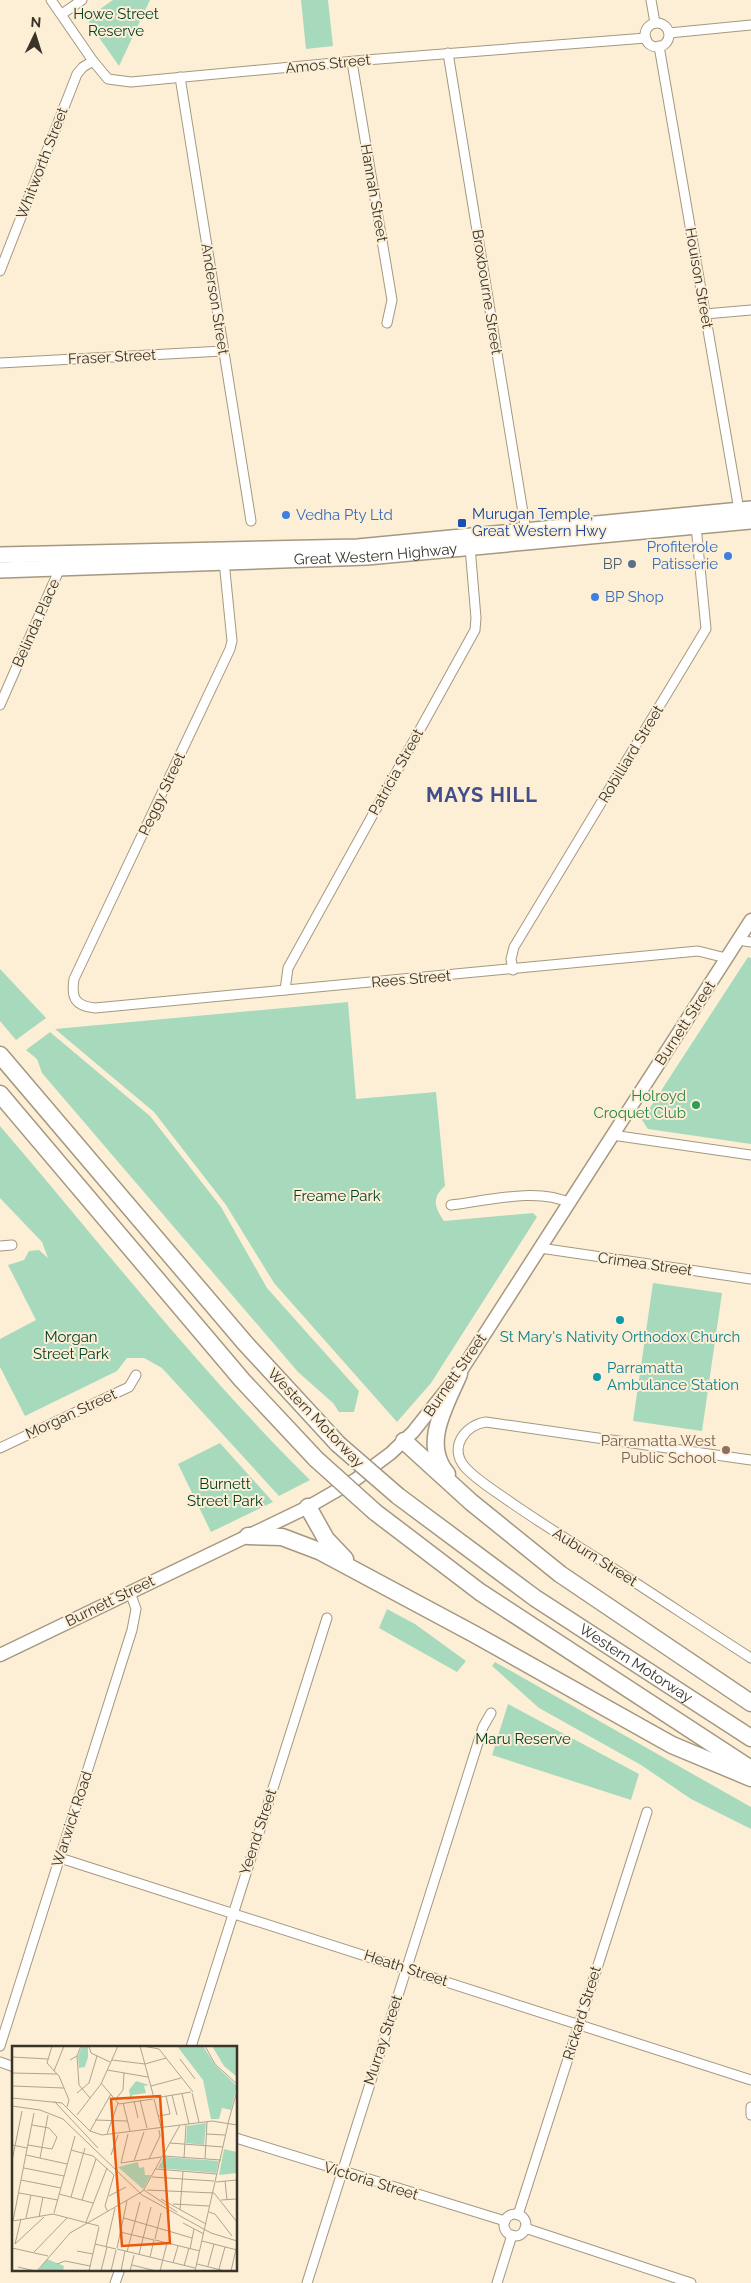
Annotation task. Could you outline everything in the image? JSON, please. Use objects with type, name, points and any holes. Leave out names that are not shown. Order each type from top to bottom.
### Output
[{"type":"highway","name":"Great Western Highway","points":[[0,556],[358,546],[745,510]]},
{"type":"highway","name":"Great Western Highway","points":[[0,570],[367,557],[751,521]]},
{"type":"highway","name":"Western Motorway","points":[[0,1055],[245,1343],[338,1444],[398,1496],[535,1598],[751,1738]]},
{"type":"highway","name":"Western Motorway","points":[[0,1094],[242,1380],[316,1459],[375,1512],[480,1592],[751,1769]]},
{"type":"highway","points":[[459,1374],[438,1427],[435,1448],[442,1468],[471,1502]]},
{"type":"highway","points":[[404,1441],[471,1502],[560,1574],[751,1703]]},
{"type":"highway","points":[[308,1507],[326,1539],[356,1569]]},
{"type":"highway","points":[[248,1536],[270,1535],[290,1539],[356,1569],[672,1745],[751,1778]]},
{"type":"main road","name":"Burnett Street","points":[[0,1655],[308,1507],[356,1480],[404,1441],[459,1374],[751,920]]},
{"type":"street","name":"Amos Street","points":[[52,0],[93,61],[108,79],[131,82],[448,53],[646,38]]},
{"type":"street","points":[[62,14],[82,0]]},
{"type":"street","points":[[651,0],[655,23]]},
{"type":"street","points":[[655,23],[666,26],[669,33],[668,40],[659,46],[650,44],[646,38],[648,27],[655,23]]},
{"type":"street","points":[[669,33],[751,25]]},
{"type":"street","name":"Houison Street","points":[[659,46],[705,314],[745,510]]},
{"type":"street","name":"Broxbourne Street","points":[[448,53],[526,531]]},
{"type":"street","name":"Whitworth Street","points":[[0,271],[77,74],[83,67],[93,61]]},
{"type":"street","name":"Hannah Street","points":[[352,62],[392,300],[387,323]]},
{"type":"street","name":"Anderson Street","points":[[180,77],[251,521]]},
{"type":"street","points":[[705,314],[751,310]]},
{"type":"street","name":"Fraser Street","points":[[0,363],[223,351]]},
{"type":"street","name":"Robilliard Street","points":[[512,970],[511,959],[514,947],[706,630],[696,526]]},
{"type":"street","name":"Patricia Street","points":[[285,990],[288,968],[473,634],[476,618],[470,547]]},
{"type":"street","name":"Peggy Street","points":[[95,1008],[84,1007],[77,1002],[72,992],[74,979],[231,645],[224,561]]},
{"type":"street","name":"Belinda Place","points":[[0,705],[60,568]]},
{"type":"street","points":[[738,940],[751,942]]},
{"type":"street","name":"Rees Street","points":[[95,1008],[698,952],[726,958]]},
{"type":"street","points":[[612,1135],[751,1156]]},
{"type":"street","points":[[451,1205],[539,1195],[559,1198],[569,1203]]},
{"type":"street","points":[[0,1246],[12,1246]]},
{"type":"street","name":"Crimea Street","points":[[540,1248],[751,1279]]},
{"type":"street","name":"Morgan Street","points":[[0,1448],[129,1387],[136,1375]]},
{"type":"street","name":"Auburn Street","points":[[751,1460],[486,1422],[471,1426],[460,1441],[460,1458],[468,1470],[480,1480],[554,1533],[611,1567],[751,1658]]},
{"type":"street","name":"Warwick Road","points":[[0,2046],[132,1630],[136,1606],[130,1592]]},
{"type":"street","name":"Yeend Street","points":[[191,2046],[327,1618]]},
{"type":"street","name":"Murray Street","points":[[307,2283],[483,1727],[491,1713]]},
{"type":"street","name":"Rickard Street","points":[[518,2215],[647,1812]]},
{"type":"street","name":"Heath Street","points":[[60,1858],[751,2080]]},
{"type":"street","points":[[0,2062],[12,2066]]},
{"type":"street","points":[[751,2108],[751,2115]]},
{"type":"street","name":"Victoria Street","points":[[238,2139],[505,2221]]},
{"type":"street","points":[[511,2215],[518,2215],[525,2220],[525,2228],[520,2235],[512,2235],[506,2231],[505,2221],[511,2215]]},
{"type":"street","points":[[525,2228],[691,2283]]},
{"type":"street","points":[[497,2283],[512,2235]]},
{"type":"street","points":[[115,2283],[120,2270]]},
{"type":"green space","name":"Howe Street Reserve","points":[[113,0],[150,0],[119,66],[89,23],[90,16]]},
{"type":"green space","points":[[301,0],[328,0],[333,46],[306,49]]},
{"type":"green space","points":[[748,957],[751,958],[751,1144],[648,1129],[642,1120]]},
{"type":"green space","points":[[0,969],[46,1018],[16,1040],[0,1021]]},
{"type":"green space","name":"Freame Park","points":[[348,1002],[356,1099],[436,1092],[445,1186],[436,1198],[436,1207],[444,1221],[533,1213],[537,1217],[431,1383],[397,1422],[274,1283],[226,1205],[154,1112],[55,1029]]},
{"type":"green space","points":[[50,1032],[150,1116],[221,1207],[267,1288],[359,1391],[354,1412],[339,1412],[333,1403],[298,1372],[42,1073],[37,1059],[26,1050]]},
{"type":"green space","name":"Morgan Street Park","points":[[0,1126],[190,1351],[310,1480],[279,1496],[162,1368],[144,1358],[127,1358],[117,1371],[25,1416],[0,1367],[0,1339],[36,1320],[8,1265],[24,1260],[29,1251],[39,1250],[48,1258],[42,1242],[0,1198]]},
{"type":"green space","points":[[653,1283],[722,1293],[702,1431],[633,1421]]},
{"type":"green space","name":"Burnett Street Park","points":[[220,1443],[273,1502],[211,1532],[178,1464]]},
{"type":"green space","points":[[387,1609],[415,1624],[466,1661],[457,1672],[379,1628]]},
{"type":"green space","points":[[495,1662],[751,1807],[751,1829],[691,1799],[641,1765],[539,1708],[492,1666]]},
{"type":"green space","name":"Maru Reserve","points":[[508,1704],[639,1774],[631,1800],[492,1755]]},
{"type":"place","name":"Vedha Pty Ltd","points":[[286,515]]},
{"type":"place","name":"Murugan Temple, Great Western Hwy","points":[[462,523]]},
{"type":"place","name":"Profiterole Patisserie","points":[[728,556]]},
{"type":"place","name":"BP","points":[[632,564]]},
{"type":"place","name":"BP Shop","points":[[595,597]]},
{"type":"place","name":"Holroyd Croquet Club","points":[[696,1105]]},
{"type":"place","name":"St Mary's Nativity Orthodox Church","points":[[620,1320]]},
{"type":"place","name":"Parramatta Ambulance Station","points":[[597,1377]]},
{"type":"place","name":"Parramatta West Public School","points":[[726,1450]]},
{"type":"district","name":"MAYS HILL","points":[[482,795]]}]
